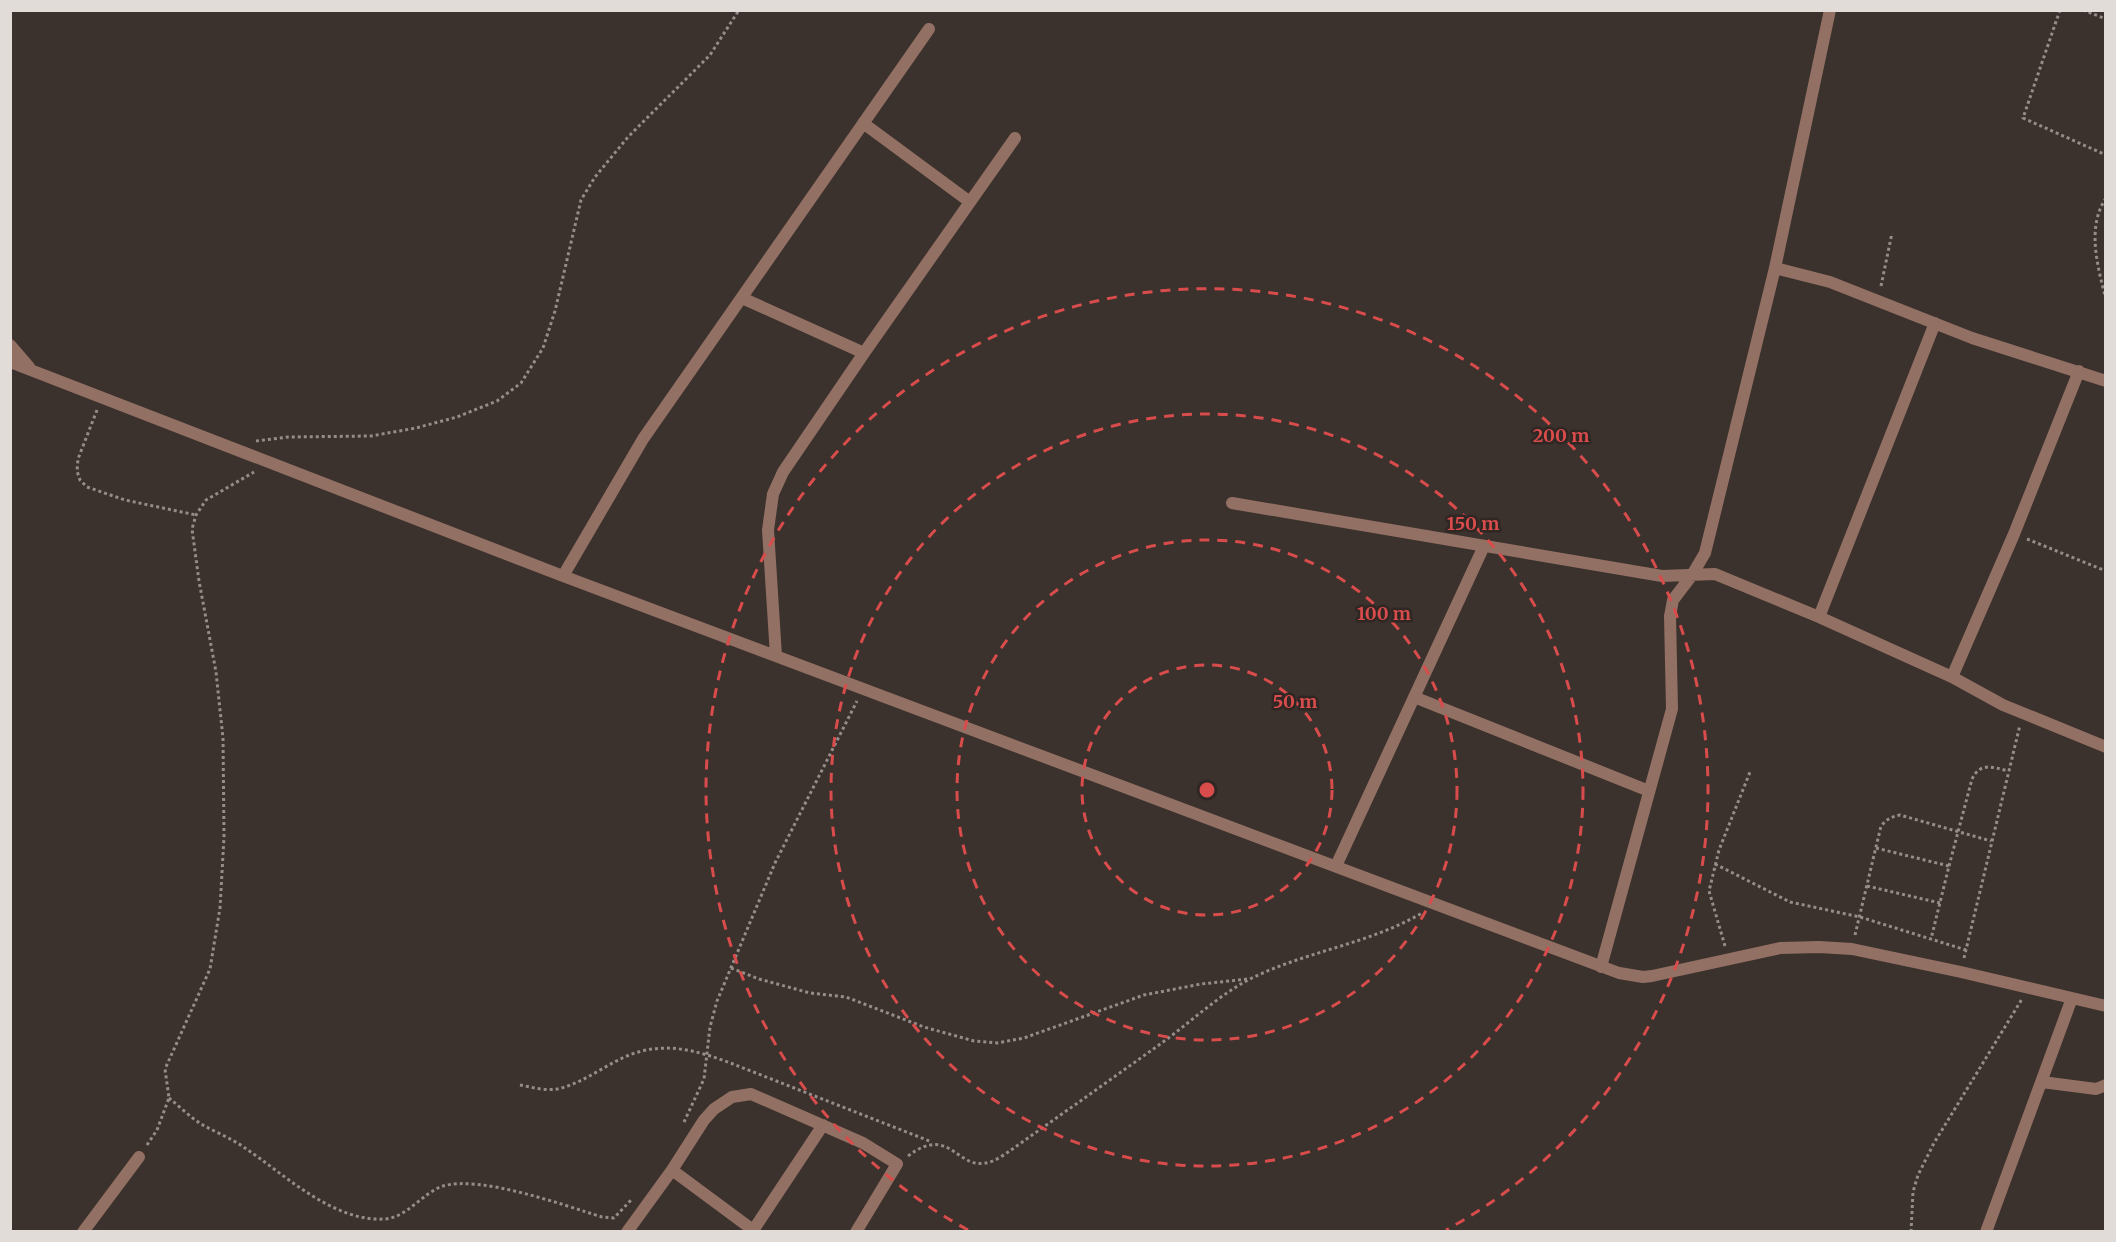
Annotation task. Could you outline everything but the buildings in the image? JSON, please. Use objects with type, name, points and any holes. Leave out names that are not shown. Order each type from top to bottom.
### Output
[{"type":"street","points":[[1601,967],[1672,709],[1670,616],[1673,600],[1705,553],[1775,268],[1830,10]]},
{"type":"street","points":[[563,576],[643,439],[929,29]]},
{"type":"street","points":[[863,123],[970,202]]},
{"type":"street","points":[[776,656],[768,530],[773,494],[783,472],[864,352],[1015,138]]},
{"type":"street","points":[[1775,268],[1804,274],[1878,300],[1972,338],[2106,381]]},
{"type":"street","points":[[742,298],[864,352]]},
{"type":"street","points":[[1819,617],[1935,323]]},
{"type":"street","points":[[10,345],[30,368]]},
{"type":"street","points":[[10,362],[563,576],[1601,967],[1643,977],[1780,948],[1852,949],[2106,1006]]},
{"type":"street","points":[[1952,677],[2014,534],[2079,371]]},
{"type":"street","points":[[1232,502],[1662,576],[1715,574],[1819,617],[1952,677],[2023,713],[2106,747]]},
{"type":"street","points":[[1336,866],[1484,546]]},
{"type":"street","points":[[1414,697],[1649,791]]},
{"type":"street","points":[[1986,1232],[2072,998]]},
{"type":"street","points":[[2042,1082],[2096,1089],[2106,1085]]},
{"type":"street","points":[[627,1232],[672,1170],[704,1120],[714,1109],[732,1097],[751,1094],[863,1143],[897,1164],[856,1232]]},
{"type":"street","points":[[672,1170],[753,1231],[823,1125]]},
{"type":"street","points":[[83,1232],[140,1156]]},
{"type":"path","points":[[227,446],[288,437],[371,436],[416,428],[457,417],[498,401],[521,383],[543,348],[555,311],[581,200],[595,177],[628,137],[710,55],[738,10]]},
{"type":"path","points":[[2060,10],[2023,118],[2106,155]]},
{"type":"path","points":[[2083,10],[2106,19]]},
{"type":"path","points":[[2106,198],[2098,209],[2094,228],[2106,300]]},
{"type":"path","points":[[1878,300],[1892,233]]},
{"type":"path","points":[[102,396],[78,459],[77,471],[80,480],[87,487],[125,500],[196,515]]},
{"type":"path","points":[[140,1156],[157,1130],[169,1098],[165,1069],[210,969],[220,908],[224,837],[223,738],[216,672],[192,530],[196,515],[206,500],[272,463]]},
{"type":"path","points":[[2014,534],[2106,571]]},
{"type":"path","points":[[681,1127],[704,1079],[710,1027],[717,1001],[775,863],[864,688]]},
{"type":"path","points":[[1961,972],[2023,713]]},
{"type":"path","points":[[1931,939],[1976,772],[1988,766],[2008,771]]},
{"type":"path","points":[[1729,960],[1709,891],[1715,864],[1750,772]]},
{"type":"path","points":[[1852,949],[1881,826],[1891,817],[1900,815],[1991,841]]},
{"type":"path","points":[[1876,848],[1949,866]]},
{"type":"path","points":[[1715,864],[1790,902],[1860,917],[1966,950]]},
{"type":"path","points":[[1868,886],[1941,903]]},
{"type":"path","points":[[897,1164],[923,1146],[934,1143],[978,1163],[989,1163],[996,1160],[1165,1040],[1220,998],[1250,979],[1282,965],[1392,929],[1435,904]]},
{"type":"path","points":[[731,968],[759,979],[810,993],[846,997],[924,1028],[974,1041],[997,1043],[1024,1038],[1144,995],[1201,984],[1250,979]]},
{"type":"path","points":[[1911,1232],[1913,1192],[1918,1175],[1934,1143],[2029,988]]},
{"type":"path","points":[[169,1098],[199,1123],[243,1146],[332,1207],[362,1217],[385,1219],[395,1216],[426,1194],[444,1186],[472,1183],[532,1195],[602,1217],[614,1218],[634,1195]]}]
